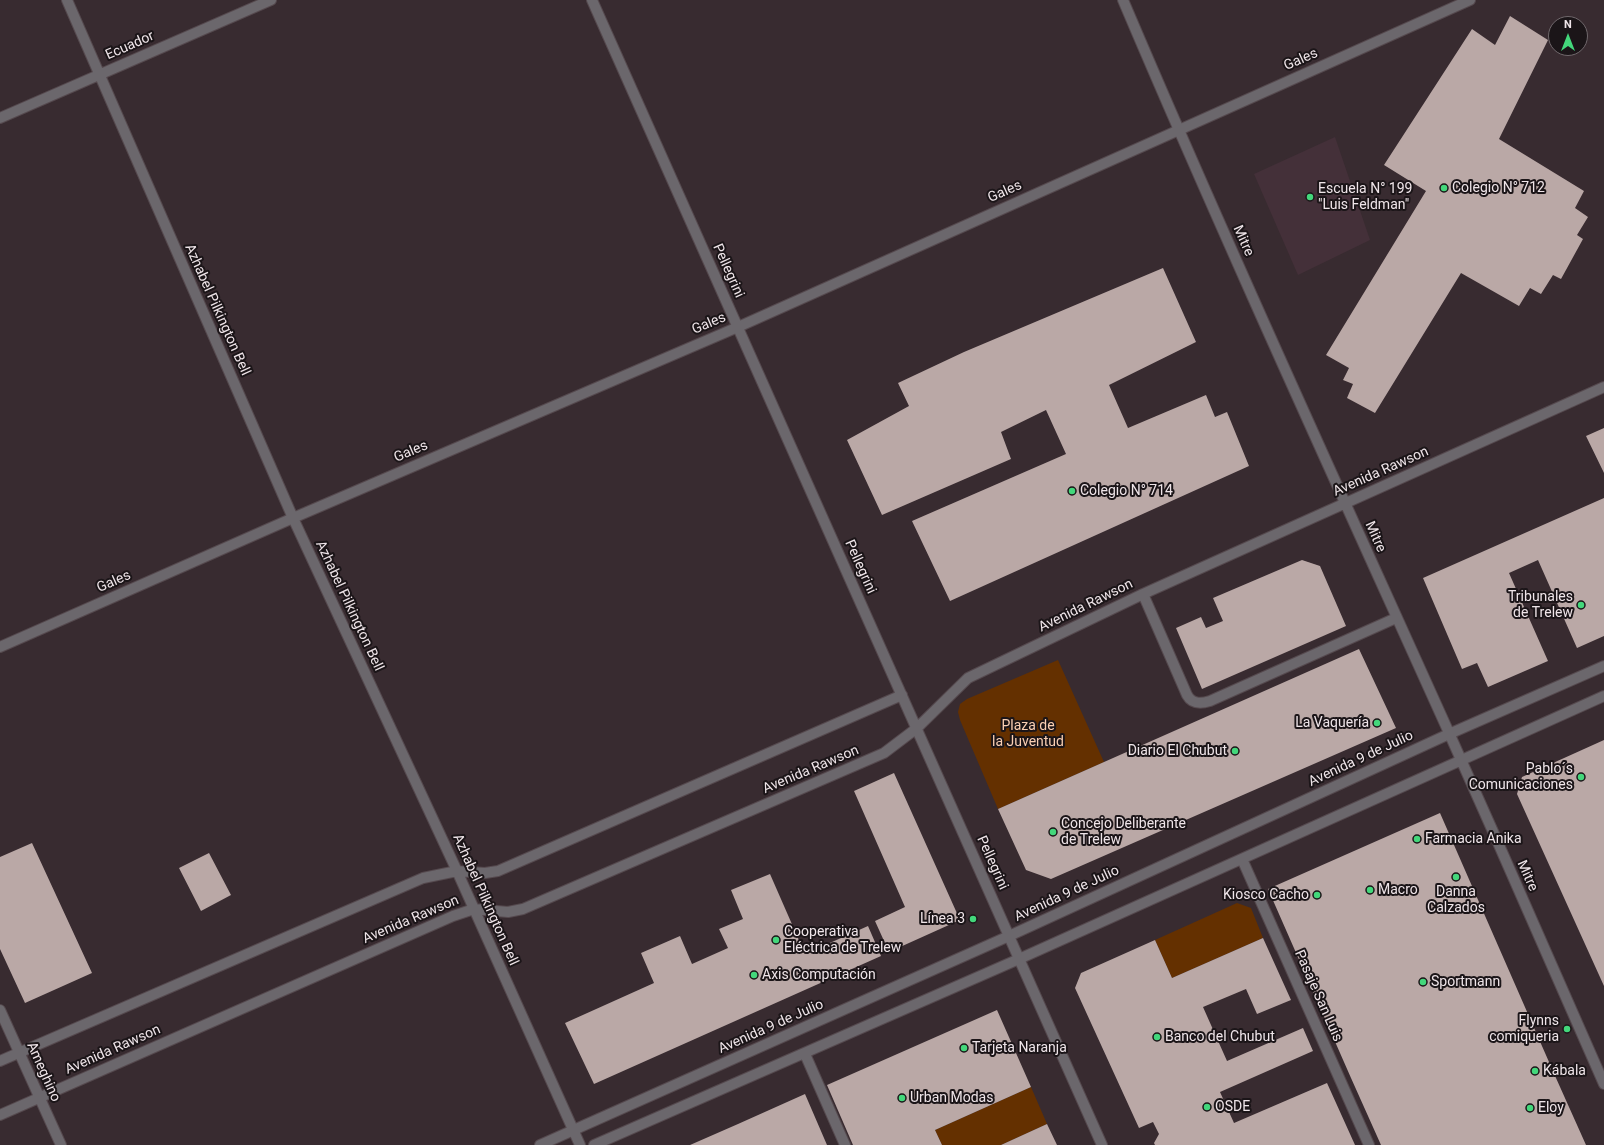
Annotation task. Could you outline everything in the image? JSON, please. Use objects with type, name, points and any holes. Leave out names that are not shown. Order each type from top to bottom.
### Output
[{"type":"street","name":"Azhabel Pilkington Bell","points":[[67,0],[293,518],[457,871],[580,1145]]},
{"type":"street","name":"Ecuador","points":[[0,118],[270,0]]},
{"type":"street","name":"Pellegrini","points":[[592,0],[1102,1145]]},
{"type":"street","name":"Mitre","points":[[1123,0],[1178,130],[1344,504],[1461,760],[1604,1084]]},
{"type":"street","name":"Gales","points":[[0,647],[293,518],[738,327],[1470,0]]},
{"type":"street","name":"Avenida Rawson","points":[[0,1115],[474,909],[508,912],[523,909],[884,753],[916,728],[968,678],[1143,594],[1604,387]]},
{"type":"street","points":[[1143,594],[1187,695],[1190,700],[1196,703],[1210,702],[1396,618]]},
{"type":"street","name":"Avenida 9 de Julio","points":[[540,1145],[1009,936],[1449,734],[1604,666]]},
{"type":"street","name":"Avenida Rawson","points":[[0,1061],[423,878],[457,871],[485,873],[498,871],[902,695]]},
{"type":"street","points":[[594,1145],[805,1054],[1019,959],[1604,696]]},
{"type":"street","name":"Pasaje San Luis","points":[[1242,859],[1369,1145]]},
{"type":"street","name":"Ameghino","points":[[0,1010],[61,1145]]},
{"type":"street","points":[[805,1054],[845,1145]]},
{"type":"shaded area","name":"Escuela N° 199 \"Luis Feldman\"","points":[[1335,137],[1370,240],[1298,275],[1254,174]]},
{"type":"green space","name":"Plaza de la Juventud","points":[[1058,660],[1104,762],[998,809],[960,720],[958,712],[960,704],[967,699]]},
{"type":"green space","points":[[1237,903],[1251,908],[1263,938],[1172,978],[1155,940]]},
{"type":"green space","points":[[1031,1087],[1047,1124],[1001,1145],[942,1145],[935,1130]]},
{"type":"building","points":[[1510,16],[1548,40],[1499,139],[1584,191],[1575,208],[1588,217],[1577,235],[1583,239],[1561,279],[1553,275],[1541,294],[1530,288],[1519,306],[1461,273],[1375,413],[1347,398],[1353,384],[1343,380],[1349,368],[1326,355],[1426,191],[1384,165],[1472,29],[1495,45]]},
{"type":"building","points":[[1163,268],[1196,342],[1109,385],[1128,428],[1206,395],[1215,417],[1227,412],[1249,466],[950,601],[912,521],[1066,454],[1046,410],[1001,432],[1011,459],[882,515],[847,440],[909,406],[898,383],[964,352]]},
{"type":"building","points":[[1604,428],[1604,473],[1586,436]]},
{"type":"building","points":[[1604,498],[1604,636],[1577,648],[1538,560],[1509,573],[1548,661],[1488,687],[1477,663],[1462,669],[1423,578]]},
{"type":"building","points":[[1302,560],[1320,566],[1346,626],[1202,689],[1176,628],[1201,617],[1206,628],[1223,621],[1213,598]]},
{"type":"building","points":[[1359,649],[1396,728],[1051,879],[1026,870],[998,809]]},
{"type":"building","points":[[1604,740],[1604,986],[1517,794],[1522,777]]},
{"type":"building","points":[[894,773],[960,920],[889,952],[875,921],[905,907],[854,791]]},
{"type":"building","points":[[1440,813],[1586,1145],[1381,1145],[1351,1078],[1268,889]]},
{"type":"building","points":[[32,843],[92,973],[25,1003],[0,949],[0,857]]},
{"type":"building","points":[[209,853],[231,895],[201,911],[179,868]]},
{"type":"building","points":[[770,874],[805,954],[868,926],[881,956],[594,1084],[565,1023],[654,983],[641,953],[680,936],[692,964],[728,948],[719,929],[743,919],[731,890]]},
{"type":"building","points":[[1263,938],[1291,1000],[1257,1014],[1246,989],[1203,1007],[1227,1061],[1303,1028],[1313,1051],[1220,1092],[1234,1123],[1327,1083],[1355,1145],[1155,1145],[1154,1143],[1159,1134],[1153,1122],[1139,1128],[1075,988],[1081,973],[1155,940],[1172,978]]},
{"type":"building","name":"Urban Modas","points":[[997,1010],[1031,1087],[935,1130],[942,1145],[853,1145],[827,1085]]},
{"type":"building","points":[[805,1094],[827,1145],[690,1145],[738,1124]]},
{"type":"building","points":[[1047,1124],[1057,1145],[1001,1145]]},
{"type":"place","name":"Colegio N° 712","points":[[1444,188]]},
{"type":"place","name":"Escuela N° 199 \"Luis Feldman\"","points":[[1310,197]]},
{"type":"place","name":"Colegio N° 714","points":[[1072,491]]},
{"type":"place","name":"Tribunales de Trelew","points":[[1581,605]]},
{"type":"place","name":"La Vaquería","points":[[1377,723]]},
{"type":"place","name":"Diario El Chubut","points":[[1235,751]]},
{"type":"place","name":"Pablo´s Comunicaciones","points":[[1581,777]]},
{"type":"place","name":"Concejo Deliberante de Trelew","points":[[1053,832]]},
{"type":"place","name":"Farmacia Anika","points":[[1417,839]]},
{"type":"place","name":"Danna Calzados","points":[[1456,877]]},
{"type":"place","name":"Macro","points":[[1370,890]]},
{"type":"place","name":"Kiosco Cacho","points":[[1317,895]]},
{"type":"place","name":"Línea 3","points":[[973,919]]},
{"type":"place","name":"Cooperativa Eléctrica de Trelew","points":[[776,940]]},
{"type":"place","name":"Axis Computación","points":[[754,975]]},
{"type":"place","name":"Sportmann","points":[[1423,982]]},
{"type":"place","name":"Flynns comiqueria","points":[[1567,1029]]},
{"type":"place","name":"Banco del Chubut","points":[[1157,1037]]},
{"type":"place","name":"Tarjeta Naranja","points":[[964,1048]]},
{"type":"place","name":"Kábala","points":[[1535,1071]]},
{"type":"place","name":"Urban Modas","points":[[902,1098]]},
{"type":"place","name":"OSDE","points":[[1207,1107]]},
{"type":"place","name":"Eloy","points":[[1530,1108]]}]
